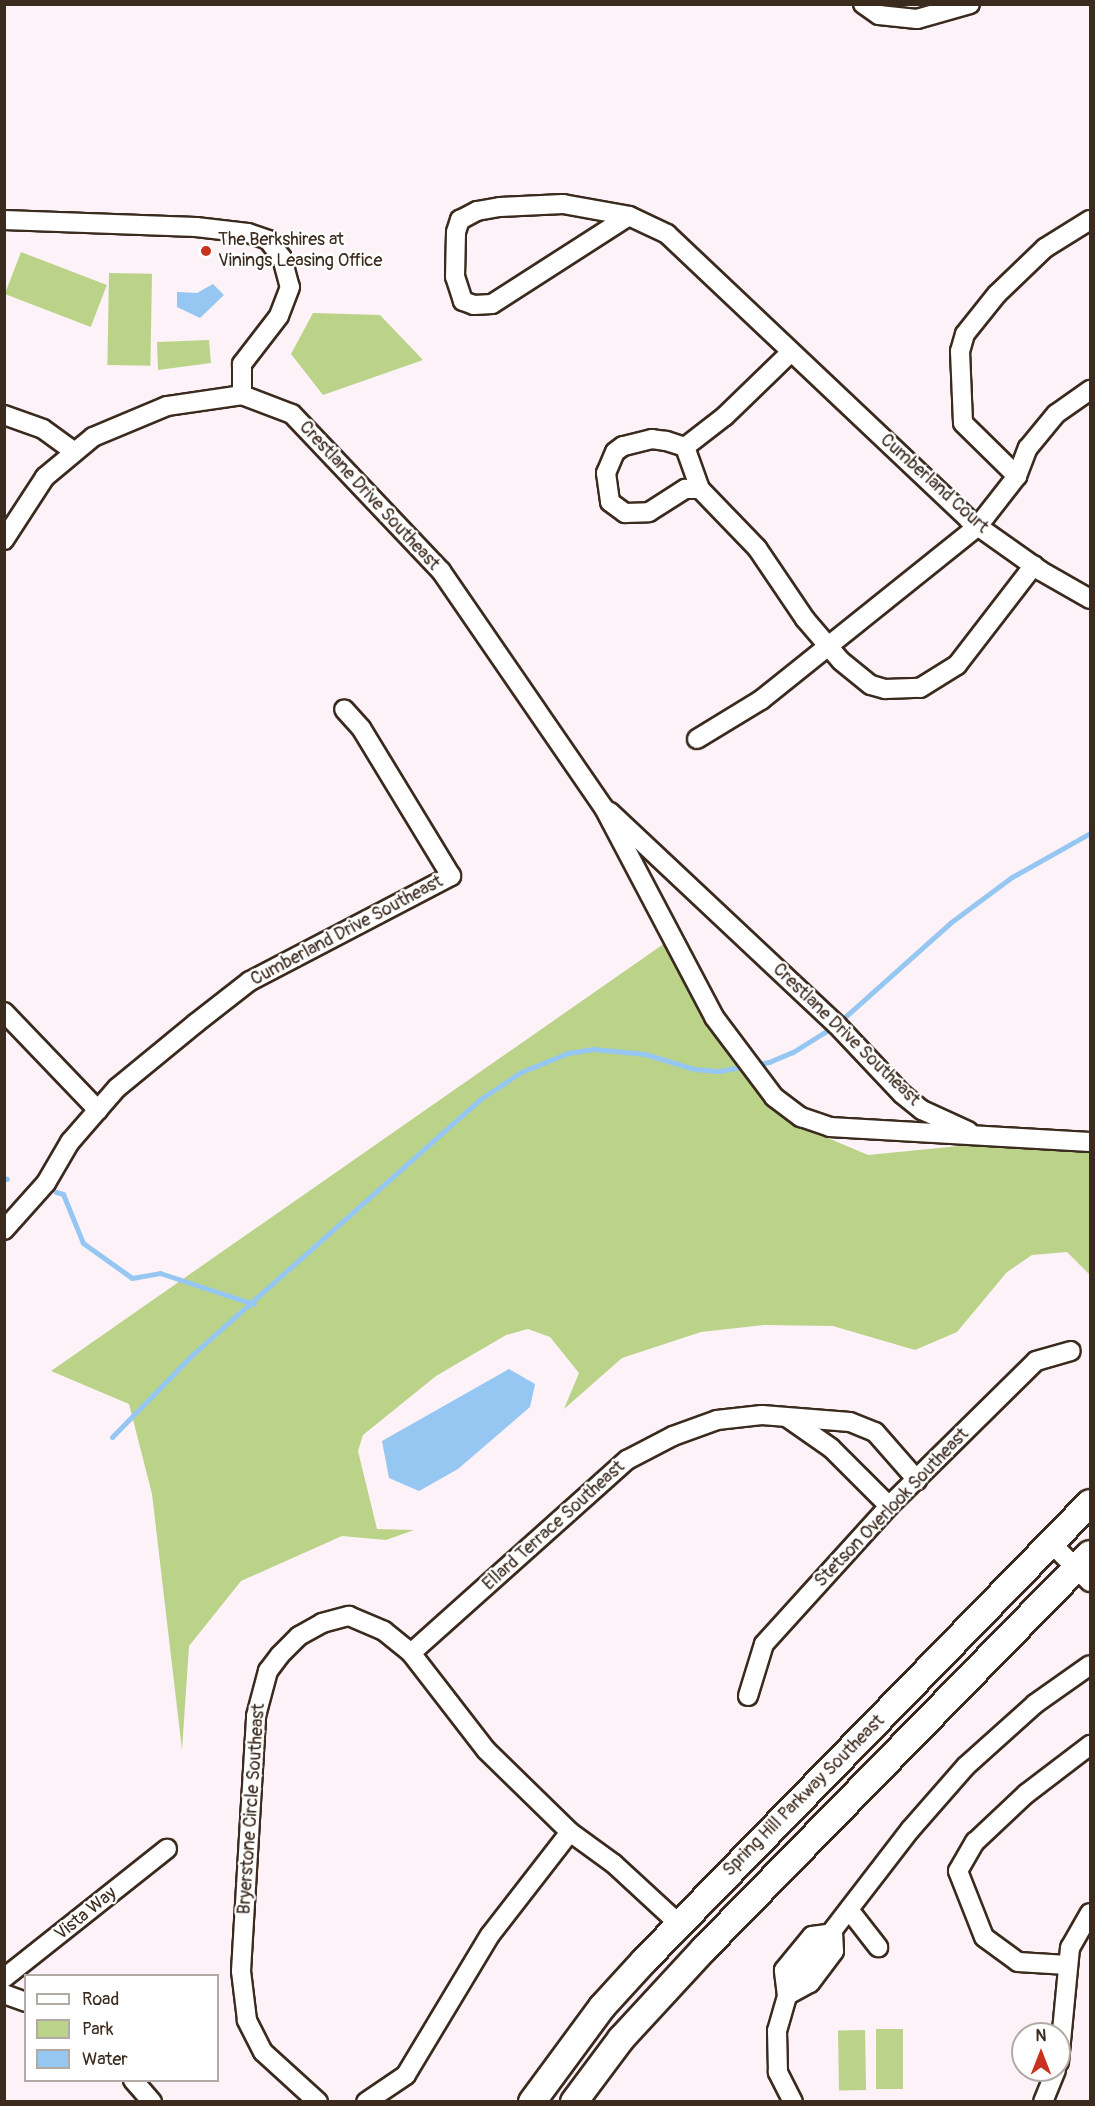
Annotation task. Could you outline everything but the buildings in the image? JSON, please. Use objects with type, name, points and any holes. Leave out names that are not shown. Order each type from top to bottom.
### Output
[{"type":"street","points":[[862,4],[879,15],[917,19],[970,4]]},
{"type":"street","name":"Cumberland Court","points":[[629,216],[492,304],[474,305],[463,301],[458,291],[456,232],[460,220],[468,214],[500,207],[562,204],[629,216],[666,234],[978,526],[1034,566],[1090,599]]},
{"type":"street","points":[[4,220],[196,227],[248,233],[268,240],[282,258],[290,287],[279,316],[242,364],[242,395],[148,412],[110,427],[73,451],[45,477],[4,540]]},
{"type":"street","points":[[1017,476],[963,423],[960,351],[965,334],[997,294],[1045,248],[1090,220]]},
{"type":"street","points":[[684,447],[718,422],[791,352]]},
{"type":"street","points":[[697,740],[761,700],[978,526],[1017,476],[1028,448],[1056,414],[1090,390]]},
{"type":"street","name":"Crestlane Drive Southeast","points":[[242,395],[292,414],[441,571],[604,808],[714,1017],[774,1097],[801,1117],[830,1127],[1001,1138]]},
{"type":"street","points":[[4,415],[43,429],[73,451]]},
{"type":"street","points":[[684,447],[652,439],[623,446],[608,464],[610,502],[616,509],[638,514],[666,504],[686,489],[700,489]]},
{"type":"street","points":[[684,447],[700,489],[758,548],[828,646],[871,685],[903,691],[932,684],[971,650],[1034,566]]},
{"type":"street","name":"Cumberland Drive Southeast","points":[[4,1230],[46,1183],[70,1142],[117,1088],[250,981],[451,876],[361,728],[345,708]]},
{"type":"street","name":"Crestlane Drive Southeast","points":[[604,808],[749,940],[902,1094],[922,1110],[960,1129],[1001,1138]]},
{"type":"street","points":[[4,1012],[98,1110]]},
{"type":"street","points":[[1001,1138],[1090,1142]]},
{"type":"street","name":"Stetson Overlook Southeast","points":[[748,1696],[764,1644],[889,1506],[1036,1361],[1071,1351]]},
{"type":"street","name":"Ellard Terrace Southeast","points":[[411,1653],[627,1460],[673,1436],[717,1420],[741,1415],[850,1422],[875,1432],[917,1480]]},
{"type":"street","points":[[784,1416],[831,1448],[889,1506]]},
{"type":"street","name":"Spring Hill Parkway Southeast","points":[[532,2102],[602,2007],[679,1923],[1090,1503]]},
{"type":"street","points":[[1052,1544],[1086,1568]]},
{"type":"street","name":"Spring Hill Parkway Southeast","points":[[574,2102],[621,2039],[704,1948],[1086,1568]]},
{"type":"street","name":"Bryerstone Circle Southeast","points":[[318,2102],[263,2052],[247,2020],[242,1971],[260,1694],[268,1671],[280,1655],[299,1636],[322,1623],[349,1616],[368,1621],[411,1653],[486,1749],[570,1832],[614,1864],[679,1923]]},
{"type":"street","points":[[787,1996],[810,1983],[834,1951],[833,1934],[910,1830],[966,1766],[1035,1704],[1090,1665]]},
{"type":"street","points":[[1067,1965],[1018,1962],[984,1937],[958,1871],[975,1842],[1026,1794],[1090,1745]]},
{"type":"street","points":[[366,2102],[406,2075],[490,1935],[570,1832]]},
{"type":"street","name":"Vista Way","points":[[4,1978],[167,1849]]},
{"type":"street","points":[[850,1911],[878,1947]]},
{"type":"street","points":[[1064,2022],[1068,1994],[1067,1965],[1076,1931],[1090,1913]]},
{"type":"street","points":[[793,2102],[778,2072],[776,2052],[777,2031],[787,1996],[784,1970],[812,1936],[833,1934]]},
{"type":"street","points":[[4,1994],[24,2001]]},
{"type":"street","points":[[135,2082],[152,2102]]},
{"type":"street","points":[[1042,2102],[1051,2082]]},
{"type":"green space","points":[[21,252],[107,285],[91,327],[5,294]]},
{"type":"green space","points":[[109,273],[152,274],[150,366],[107,365]]},
{"type":"green space","points":[[313,313],[380,315],[423,360],[323,395],[291,354]]},
{"type":"green space","points":[[209,340],[211,363],[158,370],[157,342]]},
{"type":"green space","points":[[665,943],[734,1056],[790,1122],[868,1155],[990,1143],[1090,1153],[1090,1275],[1067,1252],[1032,1255],[1007,1272],[957,1332],[915,1350],[833,1326],[764,1325],[701,1332],[622,1358],[564,1409],[579,1373],[550,1337],[528,1329],[506,1335],[436,1376],[363,1435],[358,1451],[377,1529],[414,1530],[386,1540],[342,1536],[241,1581],[189,1646],[182,1750],[152,1494],[129,1404],[51,1371]]},
{"type":"green space","points":[[876,2029],[903,2029],[903,2089],[876,2089]]},
{"type":"green space","points":[[838,2030],[865,2030],[866,2090],[839,2090]]},
{"type":"water","points":[[213,284],[224,295],[200,318],[177,307],[177,292],[197,293]]},
{"type":"water","points":[[509,1369],[535,1384],[530,1407],[458,1469],[419,1491],[389,1478],[382,1441]]},
{"type":"waterway","points":[[112,1437],[192,1355],[479,1100],[521,1072],[568,1053],[594,1049],[645,1054],[694,1069],[719,1071],[769,1062],[793,1052],[836,1025],[950,923],[1012,877],[1090,833]]},
{"type":"waterway","points":[[56,1192],[63,1194],[83,1243],[132,1278],[160,1273],[254,1304]]},
{"type":"place","name":"The Berkshires at Vinings Leasing Office","points":[[206,251]]}]
